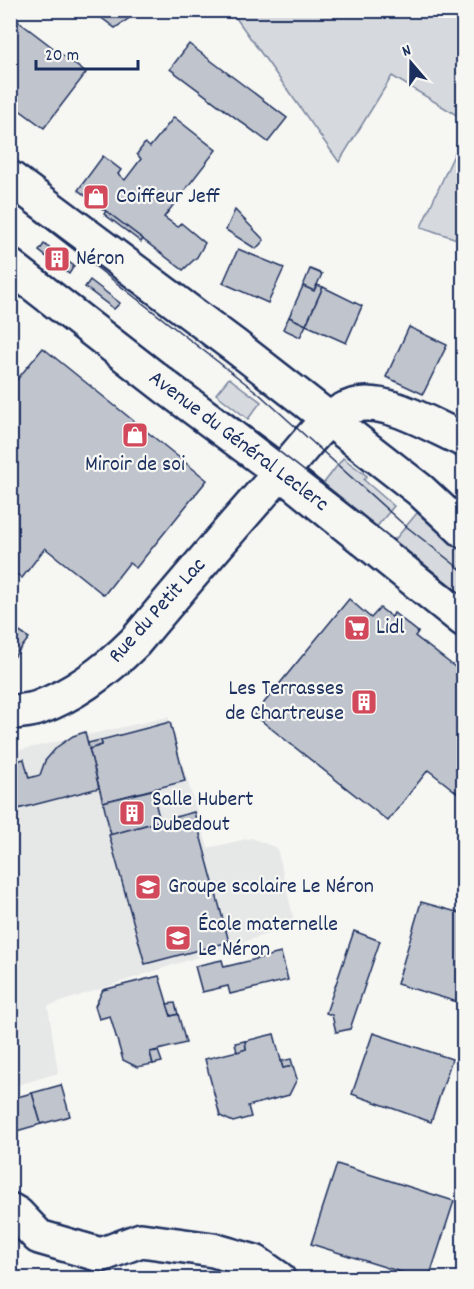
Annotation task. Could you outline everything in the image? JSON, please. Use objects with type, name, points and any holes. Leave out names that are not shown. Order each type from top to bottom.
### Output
[{"type":"main road","points":[[10,178],[235,346],[420,490],[464,531]]},
{"type":"main road","name":"Avenue du Général Leclerc","points":[[10,266],[280,472],[464,620]]},
{"type":"main road","name":"Rue du Petit Lac","points":[[10,713],[37,708],[89,682],[117,659],[135,642],[280,472],[328,420],[353,406],[376,404],[395,409],[464,440]]},
{"type":"main road","points":[[10,1210],[17,1214],[39,1237],[101,1255],[141,1240],[213,1250],[255,1262],[278,1278]]},
{"type":"shaded area","points":[[231,11],[463,11],[463,119],[392,76],[339,162]]},
{"type":"shaded area","points":[[463,135],[463,241],[421,227]]},
{"type":"shaded area","points":[[229,378],[261,402],[248,419],[216,394]]},
{"type":"shaded area","points":[[343,458],[367,476],[364,480],[394,506],[370,535],[317,492]]},
{"type":"shaded area","points":[[417,513],[463,552],[463,608],[388,548]]},
{"type":"shaded area","name":"Groupe scolaire Le Néron","points":[[168,717],[208,848],[251,838],[277,848],[295,925],[48,1006],[58,1073],[11,1087],[11,752]]},
{"type":"building","points":[[91,10],[141,10],[115,28]]},
{"type":"building","points":[[10,15],[86,73],[44,128],[10,103]]},
{"type":"building","points":[[189,44],[287,118],[268,142],[170,69]]},
{"type":"building","points":[[174,117],[216,150],[164,217],[178,227],[181,223],[205,243],[197,257],[183,270],[78,190],[103,156],[121,170],[118,174],[125,180],[141,159],[137,154],[145,143],[150,147]]},
{"type":"building","points":[[235,210],[264,240],[256,249],[226,230]]},
{"type":"building","points":[[106,211],[143,239],[141,242],[104,214]]},
{"type":"building","name":"Néron","points":[[44,244],[74,266],[69,274],[39,251]]},
{"type":"building","points":[[238,249],[284,268],[268,303],[223,283]]},
{"type":"building","points":[[310,269],[322,274],[314,291],[303,286]]},
{"type":"building","name":"Néron","points":[[90,280],[120,303],[114,309],[85,287]]},
{"type":"building","points":[[317,285],[323,287],[306,325],[289,317],[303,286],[314,291]]},
{"type":"building","points":[[323,287],[362,306],[346,343],[306,325]]},
{"type":"building","points":[[289,317],[306,325],[300,337],[283,329]]},
{"type":"building","points":[[409,327],[447,345],[423,394],[386,377]]},
{"type":"building","points":[[43,348],[207,480],[136,568],[129,563],[104,595],[45,548],[22,578],[10,569],[10,388]]},
{"type":"building","name":"Les Terrasses de Chartreuse","points":[[349,599],[371,618],[380,608],[392,617],[394,613],[418,632],[415,636],[464,674],[464,798],[428,770],[388,821],[254,715]]},
{"type":"building","points":[[10,626],[29,638],[10,662]]},
{"type":"building","points":[[170,722],[185,781],[103,802],[89,749],[102,745],[101,740]]},
{"type":"building","points":[[85,732],[99,788],[10,811],[10,763],[24,759],[29,778],[40,775],[45,761],[57,747],[73,736]]},
{"type":"building","points":[[101,740],[102,745],[89,749],[88,743]]},
{"type":"building","name":"Salle Hubert Dubedout","points":[[152,790],[160,821],[111,835],[103,802]]},
{"type":"building","points":[[194,812],[229,942],[145,964],[109,835]]},
{"type":"building","points":[[421,902],[464,914],[464,1004],[397,984]]},
{"type":"building","points":[[354,931],[380,941],[350,1029],[336,1032],[332,1015],[326,1013]]},
{"type":"building","points":[[281,953],[288,980],[230,994],[228,986],[202,992],[195,966],[222,960],[224,967]]},
{"type":"building","points":[[159,976],[171,1016],[178,1014],[186,1043],[150,1052],[153,1064],[137,1067],[123,1060],[110,1016],[99,1019],[95,1006],[103,990]]},
{"type":"building","points":[[175,1003],[178,1014],[171,1016],[167,1004]]},
{"type":"building","points":[[373,1033],[452,1059],[431,1122],[352,1094]]},
{"type":"building","points":[[274,1034],[283,1068],[293,1066],[297,1079],[289,1095],[248,1106],[251,1117],[233,1122],[220,1116],[205,1059],[246,1049],[245,1041]]},
{"type":"building","points":[[245,1041],[246,1049],[237,1052],[235,1043]]},
{"type":"building","points":[[158,1051],[162,1062],[153,1064],[150,1052]]},
{"type":"building","points":[[291,1059],[293,1066],[283,1068],[281,1061]]},
{"type":"building","points":[[61,1085],[70,1116],[41,1124],[32,1093]]},
{"type":"building","points":[[32,1093],[41,1124],[13,1132],[10,1121],[10,1099]]},
{"type":"building","points":[[337,1164],[454,1201],[429,1278],[420,1278],[311,1244]]},
{"type":"tram line","points":[[10,200],[258,393],[402,523],[464,572]]},
{"type":"tram line","points":[[10,244],[464,596]]},
{"type":"place","name":"Coiffeur Jeff","points":[[96,197]]},
{"type":"place","name":"Néron","points":[[57,259]]},
{"type":"place","name":"Miroir de soi","points":[[135,435]]},
{"type":"place","name":"Lidl","points":[[357,628]]},
{"type":"place","name":"Les Terrasses de Chartreuse","points":[[364,702]]},
{"type":"place","name":"Salle Hubert Dubedout","points":[[132,813]]},
{"type":"place","name":"Groupe scolaire Le Néron","points":[[148,887]]},
{"type":"place","name":"École maternelle Le Néron","points":[[178,938]]}]
